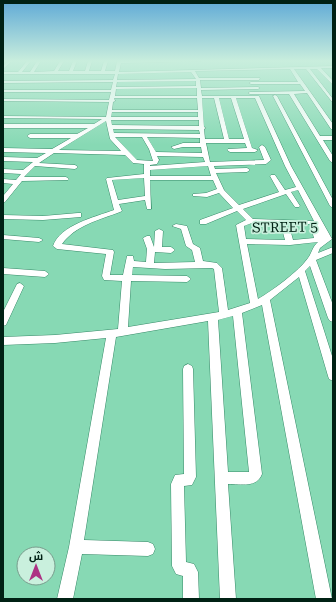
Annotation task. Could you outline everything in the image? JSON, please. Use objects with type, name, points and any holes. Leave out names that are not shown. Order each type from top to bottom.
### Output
[{"type":"street","points":[[52,89],[114,93],[158,111],[201,111]]},
{"type":"street","points":[[99,89],[202,119]]},
{"type":"street","points":[[112,89],[120,103]]},
{"type":"street","points":[[115,89],[110,127],[112,136],[115,142],[135,163],[148,171],[212,169],[247,170]]},
{"type":"street","points":[[3,100],[114,93],[150,89]]},
{"type":"street","points":[[3,113],[114,93],[150,89]]},
{"type":"street","points":[[3,96],[114,93],[150,89]]},
{"type":"street","points":[[151,103],[159,103],[188,89]]},
{"type":"street","points":[[199,89],[205,155],[220,190],[230,202],[251,221]]},
{"type":"street","points":[[3,341],[117,334],[219,317],[237,312],[260,302],[301,271],[312,259],[317,247],[331,238],[299,188],[257,97],[216,97],[205,89]]},
{"type":"street","points":[[257,89],[309,92]]},
{"type":"street","points":[[307,89],[333,128]]},
{"type":"street","points":[[323,89],[333,102]]},
{"type":"street","points":[[3,91],[114,93]]},
{"type":"street","points":[[291,92],[333,161]]},
{"type":"street","points":[[50,106],[114,93]]},
{"type":"street","points":[[3,117],[114,93]]},
{"type":"street","points":[[3,201],[5,194],[36,162],[96,126],[114,93]]},
{"type":"street","points":[[275,96],[333,206]]},
{"type":"street","points":[[216,97],[227,141]]},
{"type":"street","points":[[233,97],[250,150]]},
{"type":"street","points":[[158,111],[159,103]]},
{"type":"street","points":[[3,126],[96,126]]},
{"type":"street","points":[[24,143],[37,126]]},
{"type":"street","points":[[110,127],[203,128]]},
{"type":"street","points":[[112,136],[143,135],[203,140],[247,141]]},
{"type":"street","points":[[143,135],[154,154],[156,161],[148,171],[148,208]]},
{"type":"street","points":[[3,150],[24,143],[79,136]]},
{"type":"street","points":[[318,138],[333,138]]},
{"type":"street","points":[[174,147],[203,140]]},
{"type":"street","points":[[24,143],[53,151],[126,153]]},
{"type":"street","points":[[187,278],[106,277],[111,254],[109,251],[61,248],[57,244],[65,235],[81,224],[119,210],[110,178],[179,165],[212,169],[266,162],[268,160],[262,148],[250,150],[230,150]]},
{"type":"street","points":[[64,166],[70,152]]},
{"type":"street","points":[[154,154],[205,155]]},
{"type":"street","points":[[3,159],[75,167]]},
{"type":"street","points":[[3,171],[25,172]]},
{"type":"street","points":[[273,176],[297,206]]},
{"type":"street","points":[[3,181],[66,179]]},
{"type":"street","points":[[203,222],[238,208],[299,188]]},
{"type":"street","points":[[195,195],[207,195],[220,190]]},
{"type":"street","points":[[116,202],[148,198]]},
{"type":"street","points":[[3,217],[43,218],[78,215]]},
{"type":"street","points":[[319,240],[311,222],[251,221],[240,224],[260,302],[324,599]]},
{"type":"street","points":[[176,226],[184,228],[190,246],[196,248],[201,264]]},
{"type":"street","points":[[286,229],[290,242]]},
{"type":"street","points":[[150,265],[159,231]]},
{"type":"street","points":[[3,237],[39,240]]},
{"type":"street","points":[[148,238],[155,249]]},
{"type":"street","name":"STREET 5","points":[[243,240],[290,242],[331,238]]},
{"type":"street","points":[[155,249],[170,250]]},
{"type":"street","points":[[312,259],[333,250]]},
{"type":"street","points":[[312,259],[333,318]]},
{"type":"street","points":[[65,599],[130,261],[150,265],[214,265],[218,268],[222,478],[228,599]]},
{"type":"street","points":[[3,271],[45,274]]},
{"type":"street","points":[[301,271],[333,376]]},
{"type":"street","points":[[3,322],[20,286]]},
{"type":"street","points":[[222,478],[252,478],[256,474],[237,312]]},
{"type":"street","points":[[188,369],[190,477],[187,480],[180,480],[178,482],[178,542],[179,566],[181,569],[189,569],[191,572],[191,599]]},
{"type":"street","points":[[76,547],[148,548]]}]
